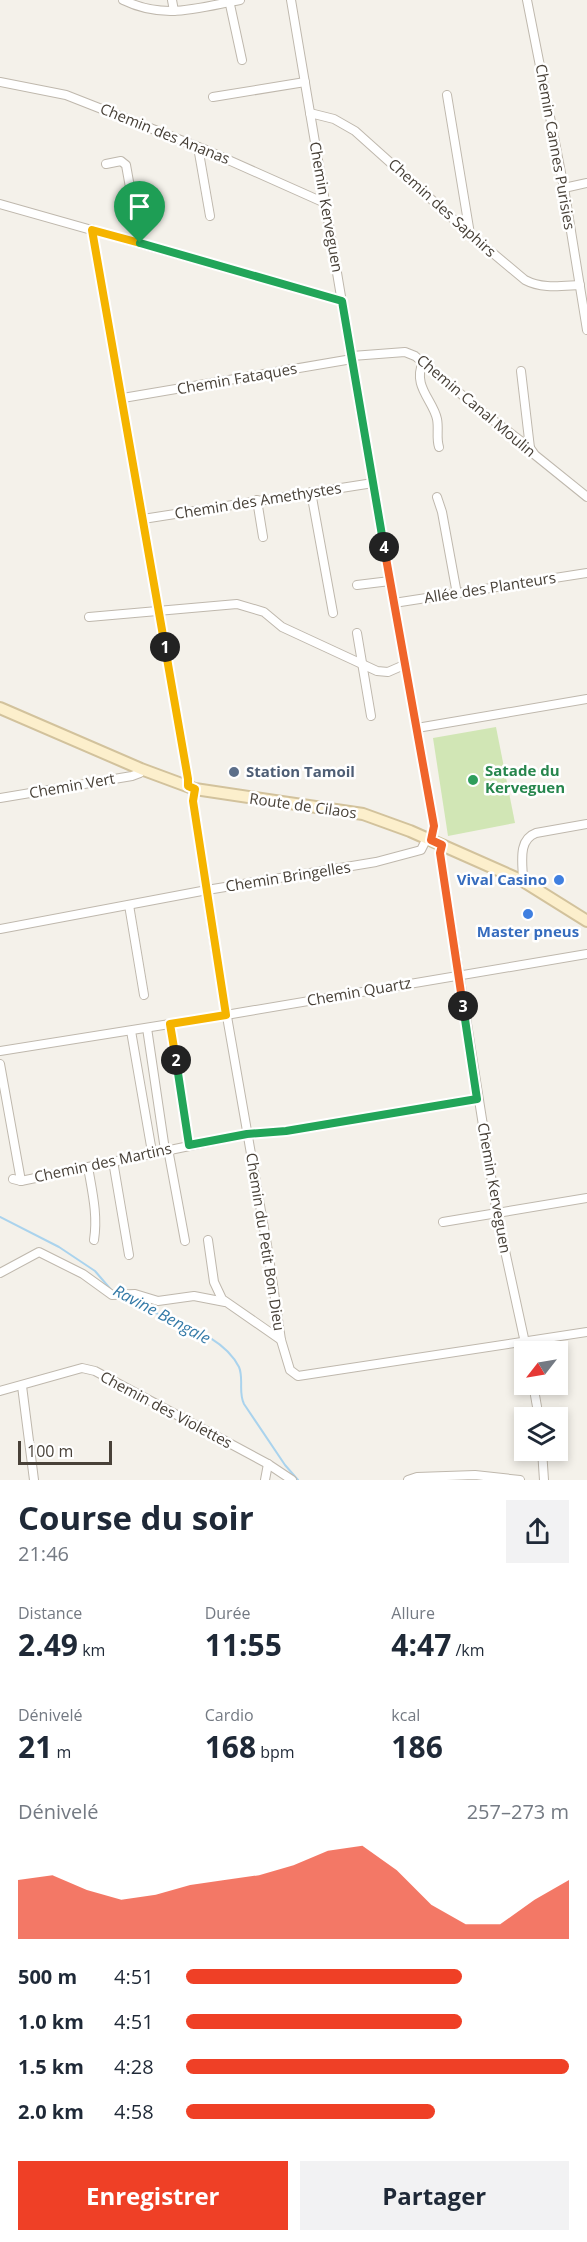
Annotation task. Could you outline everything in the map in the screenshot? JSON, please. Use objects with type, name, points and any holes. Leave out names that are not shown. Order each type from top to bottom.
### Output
[{"type":"main road","name":"Route de Cilaos","points":[[3,709],[141,770],[191,788],[363,814],[429,839],[523,881],[587,921]]},
{"type":"street","points":[[123,0],[138,3],[154,11],[174,11],[193,4],[240,0]]},
{"type":"street","points":[[172,0],[174,11]]},
{"type":"street","name":"Chemin Kerveguen","points":[[291,0],[404,665],[434,826],[429,839]]},
{"type":"street","name":"Chemin Cannes Purisies","points":[[527,0],[564,188],[587,330]]},
{"type":"street","points":[[230,1],[242,60]]},
{"type":"street","name":"Chemin des Ananas","points":[[0,82],[66,94],[198,147],[325,203]]},
{"type":"street","points":[[213,97],[305,82]]},
{"type":"street","points":[[447,95],[470,234]]},
{"type":"street","name":"Chemin des Saphirs","points":[[310,113],[334,119],[355,131],[525,280],[545,287],[580,285]]},
{"type":"street","points":[[198,147],[210,216]]},
{"type":"street","points":[[106,164],[122,161],[126,165],[140,243]]},
{"type":"street","points":[[564,188],[587,183]]},
{"type":"street","points":[[0,204],[342,301]]},
{"type":"street","name":"Chemin du Petit Bon Dieu","points":[[92,230],[191,788],[226,1015],[268,1251],[281,1340],[290,1370],[298,1376],[514,1344]]},
{"type":"street","name":"Chemin Canal Moulin","points":[[352,358],[405,352],[415,356],[587,497]]},
{"type":"street","name":"Chemin Fataques","points":[[123,398],[352,358]]},
{"type":"street","points":[[423,362],[420,373],[424,393],[438,420],[439,447]]},
{"type":"street","points":[[521,371],[530,448]]},
{"type":"street","name":"Chemin des Amethystes","points":[[143,519],[373,483]]},
{"type":"street","points":[[311,492],[333,613]]},
{"type":"street","points":[[437,497],[442,512],[457,594]]},
{"type":"street","points":[[257,500],[263,537]]},
{"type":"street","name":"Allée des Planteurs","points":[[394,603],[587,573]]},
{"type":"street","points":[[357,585],[390,581]]},
{"type":"street","points":[[89,617],[237,604],[264,612],[282,627],[385,673],[404,665]]},
{"type":"street","points":[[357,633],[371,716]]},
{"type":"street","points":[[417,728],[587,699]]},
{"type":"street","name":"Chemin Vert","points":[[0,798],[132,776],[140,773],[141,770]]},
{"type":"street","points":[[523,881],[523,844],[529,837],[536,833],[587,824]]},
{"type":"street","name":"Chemin Bringelles","points":[[0,929],[207,890],[376,862],[421,850],[429,839]]},
{"type":"street","name":"Chemin Kerveguen","points":[[442,845],[440,853],[496,1214],[525,1341]]},
{"type":"street","points":[[129,905],[144,995]]},
{"type":"street","name":"Chemin Quartz","points":[[0,1051],[587,954]]},
{"type":"street","points":[[170,1024],[189,1145]]},
{"type":"street","points":[[147,1028],[185,1241]]},
{"type":"street","points":[[131,1031],[152,1152]]},
{"type":"street","points":[[0,1064],[3,1103]]},
{"type":"street","name":"Chemin des Martins","points":[[3,1103],[17,1180],[247,1134],[286,1131],[477,1099]]},
{"type":"street","points":[[113,1161],[129,1255]]},
{"type":"street","points":[[87,1167],[97,1225],[94,1240]]},
{"type":"street","points":[[443,1222],[587,1198]]},
{"type":"street","points":[[208,1240],[217,1292],[225,1302],[281,1340]]},
{"type":"street","points":[[0,1273],[39,1252],[83,1274],[112,1295],[135,1294],[158,1301],[194,1296],[225,1302]]},
{"type":"street","points":[[531,1341],[587,1332]]},
{"type":"street","name":"Chemin des Violettes","points":[[0,1391],[82,1368],[94,1371],[268,1464],[291,1480]]},
{"type":"street","points":[[22,1386],[34,1480]]},
{"type":"street","points":[[543,1461],[544,1480]]},
{"type":"street","points":[[265,1480],[268,1464]]},
{"type":"street","points":[[408,1480],[417,1477],[475,1475],[520,1480]]},
{"type":"green space","name":"Satade du Kerveguen","points":[[496,727],[515,823],[448,836],[433,738]]},
{"type":"waterway","name":"Ravine Bengale","points":[[0,1217],[59,1247],[95,1271],[113,1292]]},
{"type":"waterway","name":"Ravine Bengale","points":[[124,1297],[192,1328],[224,1348],[239,1367],[244,1404],[285,1465],[298,1480]]},
{"type":"place","name":"Station Tamoil","points":[[234,772]]},
{"type":"place","name":"Satade du Kerveguen","points":[[473,780]]},
{"type":"place","name":"Vival Casino","points":[[559,880]]},
{"type":"place","name":"Master pneus","points":[[528,914]]},
{"type":"route","points":[[92,230],[140,243],[342,301],[434,826],[431,840],[442,845],[440,853],[477,1099],[189,1145],[170,1024],[226,1015],[193,801],[195,789],[188,786],[123,398],[92,230]]}]
